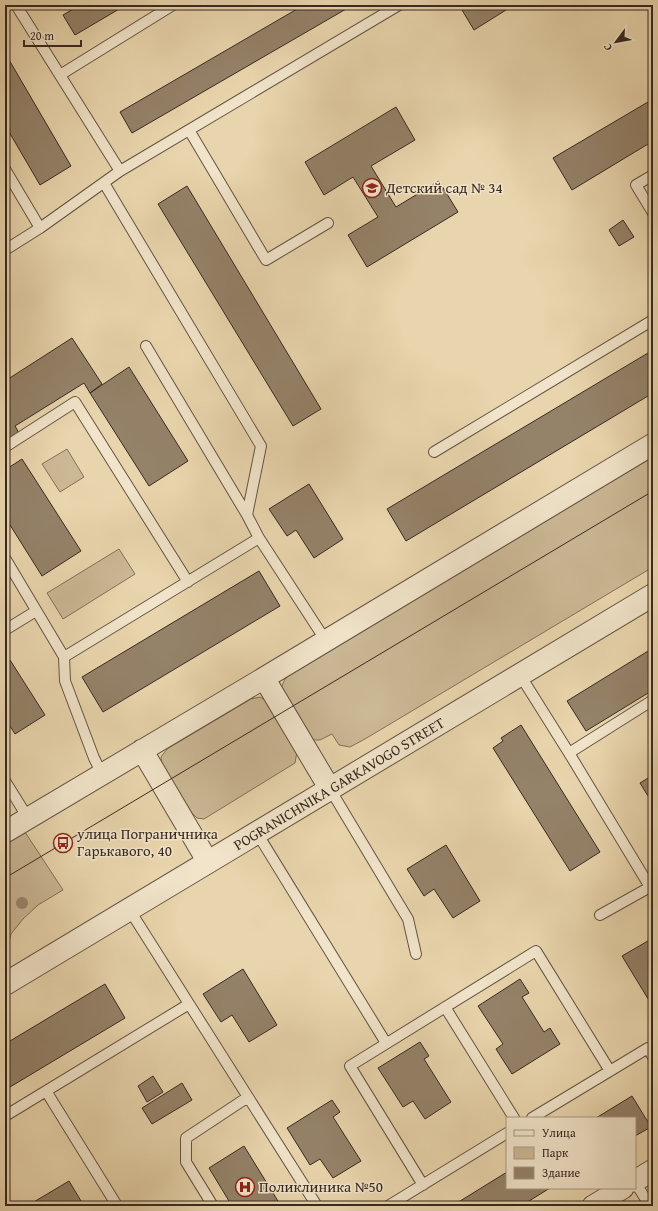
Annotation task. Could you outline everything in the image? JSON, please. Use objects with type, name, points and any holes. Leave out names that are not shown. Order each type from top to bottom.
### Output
[{"type":"street","points":[[5,832],[653,444]]},
{"type":"street","name":"POGRANICHNIKA GARKAVOGO STREET","points":[[5,984],[653,595]]},
{"type":"street","points":[[264,678],[330,789]]},
{"type":"street","points":[[142,750],[208,862]]},
{"type":"street","points":[[636,1180],[653,1170]]},
{"type":"street","points":[[593,1206],[621,1189]]},
{"type":"lane","points":[[16,5],[120,171]]},
{"type":"lane","points":[[60,75],[173,5]]},
{"type":"lane","points":[[5,250],[40,228],[120,171],[399,5]]},
{"type":"lane","points":[[189,130],[266,260],[328,223]]},
{"type":"lane","points":[[5,169],[40,228]]},
{"type":"lane","points":[[653,175],[636,185],[653,213]]},
{"type":"lane","points":[[104,183],[261,446],[247,515]]},
{"type":"lane","points":[[434,452],[653,320]]},
{"type":"lane","points":[[146,346],[247,515],[259,538],[326,641]]},
{"type":"lane","points":[[5,447],[74,402],[188,582]]},
{"type":"lane","points":[[64,657],[259,538]]},
{"type":"lane","points":[[5,558],[64,657],[65,681],[94,758],[102,774]]},
{"type":"lane","points":[[5,630],[36,611]]},
{"type":"lane","points":[[520,675],[651,889],[600,915]]},
{"type":"lane","points":[[569,753],[653,700]]},
{"type":"lane","points":[[5,781],[28,818]]},
{"type":"lane","points":[[330,789],[408,919],[416,954]]},
{"type":"lane","points":[[257,833],[386,1043]]},
{"type":"lane","points":[[129,909],[317,1206]]},
{"type":"lane","points":[[423,1185],[350,1066],[536,951],[610,1071]]},
{"type":"lane","points":[[5,1116],[189,1004]]},
{"type":"lane","points":[[445,1007],[513,1117]]},
{"type":"lane","points":[[534,1117],[648,1048],[653,1057]]},
{"type":"lane","points":[[46,1091],[116,1204],[114,1206]]},
{"type":"lane","points":[[213,1206],[186,1162],[186,1138],[248,1097]]},
{"type":"lane","points":[[388,1206],[506,1134]]},
{"type":"lane","points":[[636,1183],[650,1206]]},
{"type":"green space","points":[[67,449],[84,477],[60,492],[42,464]]},
{"type":"green space","points":[[653,457],[653,567],[350,747],[339,745],[332,734],[320,740],[311,740],[281,688],[285,679]]},
{"type":"green space","points":[[119,549],[135,574],[63,619],[47,593]]},
{"type":"green space","points":[[260,697],[268,702],[297,751],[295,763],[204,819],[197,818],[192,813],[162,764],[161,757],[167,749],[251,699]]},
{"type":"green space","points":[[25,832],[63,890],[38,905],[23,919],[11,934],[5,959],[5,845]]},
{"type":"building","points":[[80,5],[126,5],[75,35],[63,15]]},
{"type":"building","points":[[304,5],[353,5],[132,133],[120,112]]},
{"type":"building","points":[[469,5],[514,5],[474,30],[462,10]]},
{"type":"building","points":[[5,53],[71,166],[40,185],[5,125]]},
{"type":"building","points":[[653,99],[653,141],[572,190],[553,158]]},
{"type":"building","name":"Детский сад № 34","points":[[396,107],[415,140],[371,166],[396,207],[439,181],[458,212],[367,267],[348,235],[378,217],[353,177],[324,195],[305,162]]},
{"type":"building","points":[[187,186],[321,409],[293,426],[158,204]]},
{"type":"building","points":[[623,220],[634,237],[619,246],[609,230]]},
{"type":"building","points":[[72,338],[102,384],[90,393],[84,383],[15,426],[20,435],[7,444],[5,441],[5,381]]},
{"type":"building","points":[[653,350],[653,393],[406,541],[387,509]]},
{"type":"building","points":[[129,367],[188,461],[149,486],[90,393]]},
{"type":"building","points":[[22,459],[81,551],[42,576],[5,517],[5,470]]},
{"type":"building","points":[[309,484],[343,539],[314,558],[296,530],[287,536],[269,509]]},
{"type":"building","points":[[259,571],[280,606],[103,712],[82,677]]},
{"type":"building","points":[[653,648],[653,690],[586,731],[567,701]]},
{"type":"building","points":[[10,660],[45,715],[15,734],[5,718],[5,663]]},
{"type":"building","points":[[521,725],[600,852],[570,871],[493,748],[503,741],[501,738]]},
{"type":"building","points":[[653,775],[653,793],[648,796],[640,783]]},
{"type":"building","points":[[446,845],[480,901],[453,918],[434,889],[424,896],[407,869]]},
{"type":"building","points":[[653,938],[653,1007],[622,956]]},
{"type":"building","points":[[243,969],[277,1025],[249,1042],[232,1015],[221,1022],[203,994]]},
{"type":"building","points":[[520,979],[529,993],[522,997],[544,1032],[550,1028],[560,1044],[512,1074],[496,1049],[503,1044],[478,1006]]},
{"type":"building","points":[[105,984],[125,1018],[5,1090],[5,1044]]},
{"type":"building","points":[[420,1042],[429,1056],[424,1059],[451,1102],[425,1119],[413,1101],[403,1107],[378,1068]]},
{"type":"building","points":[[153,1076],[163,1092],[147,1102],[138,1086]]},
{"type":"building","points":[[182,1083],[192,1100],[152,1124],[142,1108]]},
{"type":"building","points":[[632,1096],[651,1127],[636,1135],[636,1117],[598,1117]]},
{"type":"building","points":[[332,1100],[340,1112],[333,1117],[361,1161],[333,1178],[320,1159],[310,1165],[287,1128]]},
{"type":"building","name":"Поликлиника №50","points":[[244,1146],[281,1206],[232,1206],[209,1168]]},
{"type":"building","points":[[506,1173],[506,1189],[548,1189],[521,1206],[452,1206]]},
{"type":"building","points":[[69,1181],[84,1206],[27,1206]]},
{"type":"tram line","points":[[5,878],[653,491]]},
{"type":"place","name":"Детский сад № 34","points":[[372,188]]},
{"type":"place","name":"улица Пограничника Гарькавого, 40","points":[[63,843]]},
{"type":"place","name":"Поликлиника №50","points":[[245,1187]]}]
